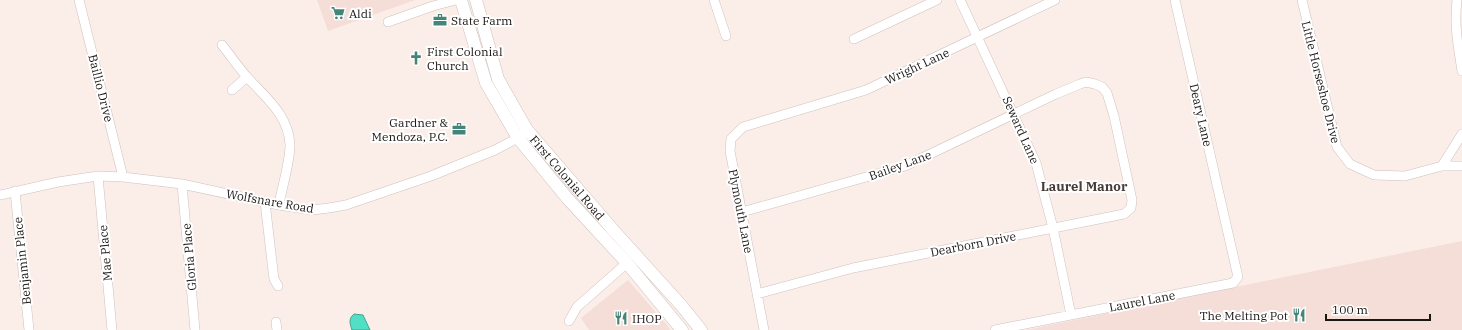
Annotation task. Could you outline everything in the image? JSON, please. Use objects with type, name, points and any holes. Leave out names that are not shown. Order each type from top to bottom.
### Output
[{"type":"main road","name":"First Colonial Road","points":[[461,0],[486,83],[518,138],[567,198],[626,263],[682,330]]},
{"type":"main road","name":"First Colonial Road","points":[[476,0],[498,79],[527,130],[681,304],[701,330]]},
{"type":"street","name":"Baillio Drive","points":[[79,0],[124,177]]},
{"type":"street","points":[[388,22],[433,6],[456,0]]},
{"type":"street","points":[[714,0],[726,36]]},
{"type":"street","points":[[854,39],[937,0]]},
{"type":"street","name":"Seward Lane","points":[[960,0],[1038,168],[1053,228],[1071,315]]},
{"type":"street","name":"Wright Lane","points":[[773,119],[866,90],[1055,0]]},
{"type":"street","name":"Deary Lane","points":[[1175,0],[1228,230]]},
{"type":"street","name":"Little Horseshoe Drive","points":[[1302,0],[1337,147],[1350,164],[1374,175],[1405,176],[1442,166],[1462,166]]},
{"type":"street","points":[[1457,0],[1455,18],[1462,71]]},
{"type":"street","points":[[222,45],[247,77],[275,107],[283,120],[288,134],[290,145],[278,205]]},
{"type":"street","points":[[232,90],[247,77]]},
{"type":"street","name":"Bailey Lane","points":[[742,212],[905,166],[1051,96],[1086,82],[1102,87],[1107,93],[1122,151]]},
{"type":"street","name":"Plymouth Lane","points":[[764,330],[730,151],[731,139],[743,128],[773,119]]},
{"type":"street","name":"Wolfsnare Road","points":[[0,196],[15,191],[58,182],[98,176],[124,177],[182,184],[278,205],[312,210],[329,208],[346,205],[431,176],[496,150],[518,138],[527,130]]},
{"type":"street","points":[[1442,166],[1462,134]]},
{"type":"street","name":"Dearborn Drive","points":[[757,294],[853,268],[1124,214],[1128,212],[1132,204],[1132,200],[1122,151]]},
{"type":"street","name":"Mae Place","points":[[98,176],[112,330]]},
{"type":"street","name":"Gloria Place","points":[[182,184],[195,330]]},
{"type":"street","name":"Benjamin Place","points":[[15,191],[29,330]]},
{"type":"street","points":[[265,202],[272,271],[278,286]]},
{"type":"street","name":"Laurel Lane","points":[[995,330],[1233,283],[1238,275],[1228,230]]},
{"type":"street","points":[[569,322],[577,307],[626,263]]},
{"type":"shaded area","points":[[317,0],[415,0],[328,31]]},
{"type":"shaded area","points":[[1462,241],[1462,330],[1026,330],[1216,291]]},
{"type":"shaded area","points":[[628,280],[670,330],[589,330],[581,318]]},
{"type":"shaded area","points":[[354,314],[363,315],[370,330],[352,330],[350,320]]},
{"type":"place","name":"Aldi","points":[[338,13]]},
{"type":"place","name":"State Farm","points":[[440,20]]},
{"type":"place","name":"First Colonial Church","points":[[416,58]]},
{"type":"place","name":"Gardner & Mendoza, P.C.","points":[[459,129]]},
{"type":"place","name":"The Melting Pot","points":[[1299,315]]},
{"type":"place","name":"IHOP","points":[[621,318]]},
{"type":"district","name":"Laurel Manor","points":[[1084,186]]}]
